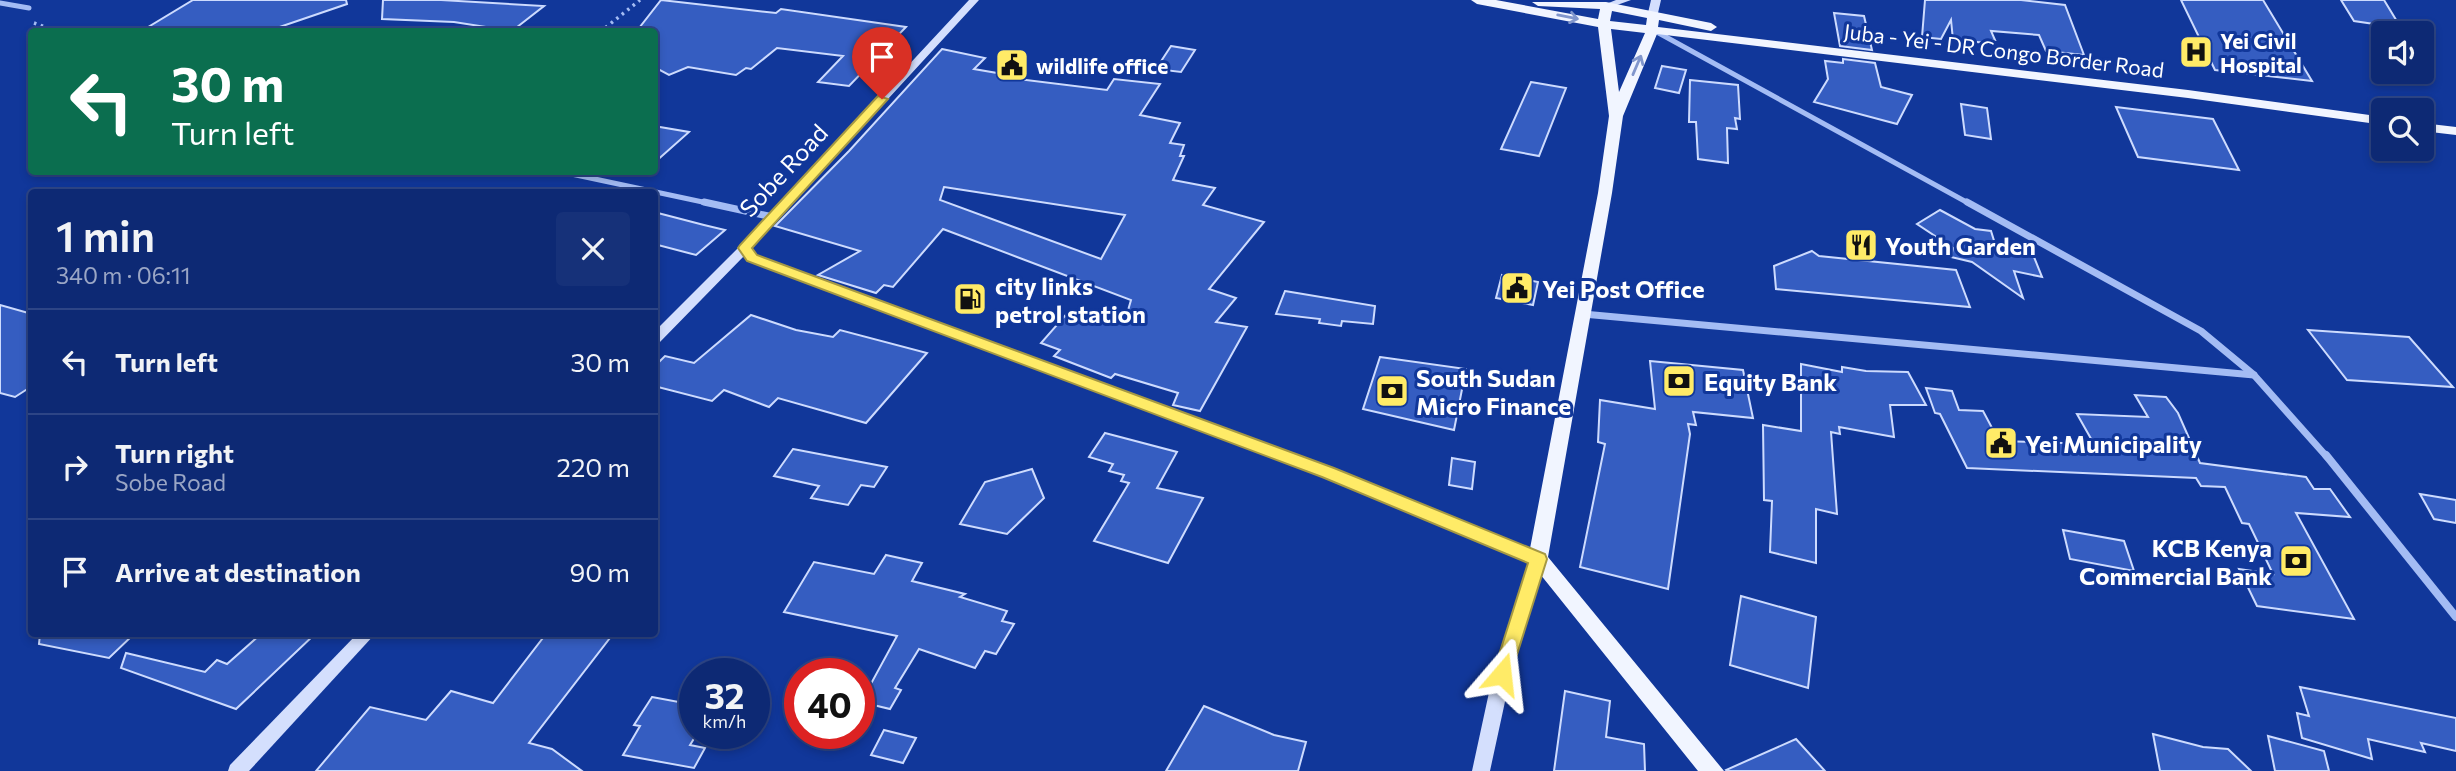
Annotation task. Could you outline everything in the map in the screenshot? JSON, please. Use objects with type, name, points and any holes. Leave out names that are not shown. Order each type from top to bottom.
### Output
[{"type":"main road","name":"Juba - Yei - DR Congo Border Road","points":[[1477,0],[1604,24],[1786,44],[2371,119]]},
{"type":"main road","name":"Juba - Yei - DR Congo Border Road","points":[[1503,0],[1655,6],[1786,44]]},
{"type":"main road","points":[[1606,6],[1604,24],[1616,116]]},
{"type":"main road","points":[[1655,6],[1653,30],[1616,116],[1605,193],[1538,559],[1712,771]]},
{"type":"main road","points":[[2434,128],[2456,131]]},
{"type":"street","name":"Sobe Road","points":[[658,336],[745,248],[974,0]]},
{"type":"street","points":[[1606,6],[1626,0]]},
{"type":"street","points":[[0,3],[29,8]]},
{"type":"street","points":[[1653,30],[2201,331],[2254,376],[2323,452],[2456,617]]},
{"type":"street","points":[[576,175],[642,189]]},
{"type":"street","points":[[658,192],[773,217]]},
{"type":"street","points":[[745,248],[752,258],[1328,472],[1538,559],[1502,674],[1481,771]]},
{"type":"street","points":[[1582,314],[2254,376]]},
{"type":"street","points":[[237,771],[364,637]]},
{"type":"path","points":[[605,28],[640,0]]},
{"type":"building","points":[[193,0],[346,0],[347,4],[277,28],[147,28]]},
{"type":"building","points":[[383,0],[441,0],[544,6],[516,28],[382,19]]},
{"type":"building","points":[[661,0],[776,13],[781,9],[906,27],[849,86],[818,82],[843,56],[777,48],[751,69],[746,68],[736,75],[688,67],[669,75],[658,69],[658,28],[639,28]]},
{"type":"building","points":[[1925,0],[2021,0],[2065,5],[2084,55],[2046,51],[2039,35],[1991,31],[1995,40],[1987,40],[1989,43],[1953,40],[1951,20],[1941,39],[1922,37]]},
{"type":"building","points":[[2181,0],[2263,0],[2312,81],[2215,70]]},
{"type":"building","points":[[2341,0],[2384,0],[2397,21],[2371,21],[2371,24],[2354,21]]},
{"type":"building","points":[[1834,13],[1864,16],[1872,50],[1840,46]]},
{"type":"building","points":[[1171,46],[1195,50],[1181,72],[1156,69]]},
{"type":"building","points":[[942,49],[985,58],[974,69],[1003,74],[1001,77],[1107,90],[1114,79],[1160,84],[1140,115],[1180,123],[1170,143],[1184,145],[1180,156],[1184,156],[1173,180],[1215,188],[1203,205],[1264,222],[1209,289],[1236,298],[1216,322],[1247,327],[1200,411],[1173,405],[1178,393],[1115,374],[1111,378],[1054,356],[1060,350],[1041,343],[1070,310],[1124,324],[1131,300],[943,229],[893,287],[884,285],[876,293],[818,275],[860,251],[775,226],[849,151]],"holes":[[[944,187],[1125,215],[1101,259],[940,200]]]},
{"type":"building","points":[[1843,59],[1875,63],[1881,87],[1912,95],[1897,124],[1814,102],[1828,79],[1825,61],[1843,63]]},
{"type":"building","points":[[1662,66],[1686,70],[1679,93],[1655,88]]},
{"type":"building","points":[[1690,80],[1738,85],[1740,119],[1735,118],[1737,129],[1727,128],[1728,163],[1698,159],[1696,122],[1689,122]]},
{"type":"building","points":[[1531,82],[1566,88],[1539,156],[1501,149]]},
{"type":"building","points":[[1961,104],[1987,108],[1991,139],[1965,135]]},
{"type":"building","points":[[2116,107],[2213,119],[2239,170],[2138,157]]},
{"type":"building","points":[[658,127],[689,132],[658,159]]},
{"type":"building","points":[[1940,210],[1975,229],[1991,231],[1996,247],[2032,252],[2042,277],[2014,271],[2023,298],[1972,262],[1951,257],[1953,248],[1917,224]]},
{"type":"building","points":[[658,213],[725,230],[696,255],[658,245]]},
{"type":"building","points":[[1812,251],[1819,256],[1956,270],[1970,307],[1776,289],[1774,266]]},
{"type":"building","points":[[1502,275],[1538,282],[1533,305],[1496,298]]},
{"type":"building","points":[[1285,291],[1375,306],[1373,324],[1342,321],[1341,326],[1319,323],[1320,319],[1276,314]]},
{"type":"building","points":[[0,305],[28,313],[28,389],[15,397],[0,393]]},
{"type":"building","points":[[751,315],[796,330],[833,337],[840,330],[927,353],[866,423],[778,398],[769,407],[724,390],[712,401],[658,387],[658,363],[665,356],[694,363]]},
{"type":"building","points":[[2308,330],[2409,337],[2453,387],[2347,380]]},
{"type":"building","points":[[1380,357],[1466,369],[1454,430],[1363,409]]},
{"type":"building","points":[[1650,361],[1743,370],[1753,418],[1693,412],[1696,425],[1688,424],[1690,434],[1668,589],[1580,567],[1605,444],[1598,442],[1600,400],[1655,409]]},
{"type":"building","points":[[1801,364],[1842,372],[1842,367],[1866,371],[1908,372],[1926,405],[1890,405],[1894,437],[1839,427],[1840,434],[1831,432],[1837,514],[1816,509],[1816,563],[1770,552],[1772,501],[1764,500],[1763,425],[1801,431]]},
{"type":"building","points":[[1926,388],[1952,391],[1959,410],[1983,411],[1999,441],[2094,444],[2077,414],[2148,417],[2135,395],[2166,397],[2178,413],[2200,463],[2306,477],[2314,489],[2330,489],[2350,517],[2296,513],[2354,619],[2257,606],[2239,569],[2273,574],[2249,524],[2242,523],[2225,487],[2201,486],[2196,478],[1967,468],[1940,414],[1935,413]]},
{"type":"building","points":[[1105,433],[1177,452],[1157,488],[1203,498],[1168,563],[1094,541],[1129,483],[1121,481],[1124,475],[1109,471],[1113,464],[1089,457]]},
{"type":"building","points":[[793,449],[887,467],[874,487],[861,485],[848,505],[811,498],[819,486],[774,476]]},
{"type":"building","points":[[1452,458],[1475,462],[1472,489],[1449,485]]},
{"type":"building","points":[[1032,469],[1044,498],[1007,534],[960,524],[985,482]]},
{"type":"building","points":[[2420,494],[2456,500],[2456,523],[2434,519]]},
{"type":"building","points":[[2063,530],[2124,541],[2134,571],[2070,559]]},
{"type":"building","points":[[886,555],[922,563],[912,581],[965,594],[960,597],[1007,611],[1002,621],[1014,624],[996,654],[985,651],[975,668],[919,649],[895,688],[901,690],[890,709],[875,705],[875,676],[897,636],[784,612],[814,562],[874,574]]},
{"type":"building","points":[[1741,596],[1816,617],[1808,688],[1730,665]]},
{"type":"building","points":[[40,637],[131,637],[109,658],[39,644]]},
{"type":"building","points":[[258,637],[312,637],[236,709],[121,668],[126,653],[205,672],[217,660],[227,664]]},
{"type":"building","points":[[544,637],[611,637],[529,743],[552,749],[582,771],[316,771],[370,707],[426,720],[451,691],[493,703]]},
{"type":"building","points":[[2300,687],[2456,718],[2456,751],[2421,743],[2425,752],[2368,739],[2372,759],[2302,738],[2297,713],[2309,716]]},
{"type":"building","points":[[1565,691],[1610,701],[1606,737],[1644,744],[1645,771],[1554,771]]},
{"type":"building","points":[[652,697],[679,702],[679,749],[704,749],[694,768],[623,755],[640,726],[634,725]]},
{"type":"building","points":[[1204,706],[1274,735],[1306,742],[1298,771],[1166,771]]},
{"type":"building","points":[[884,730],[916,738],[903,763],[871,755]]},
{"type":"building","points":[[2153,734],[2203,747],[2228,749],[2251,771],[2160,771]]},
{"type":"building","points":[[2268,736],[2324,751],[2329,771],[2275,771]]},
{"type":"building","points":[[1796,739],[1825,771],[1726,770]]},
{"type":"place","name":"Yei Civil Hospital","points":[[2196,52]]},
{"type":"place","name":"wildlife office","points":[[1012,65]]},
{"type":"place","name":"Youth Garden","points":[[1861,245]]},
{"type":"place","name":"Yei Post Office","points":[[1517,288]]},
{"type":"place","name":"city links petrol station","points":[[970,299]]},
{"type":"place","name":"Equity Bank","points":[[1679,381]]},
{"type":"place","name":"South Sudan Micro Finance","points":[[1392,391]]},
{"type":"place","name":"Yei Municipality","points":[[2001,443]]},
{"type":"place","name":"KCB Kenya Commercial Bank","points":[[2296,561]]},
{"type":"route","points":[[882,99],[745,248],[752,258],[1328,472],[1538,559],[1502,674]]}]
